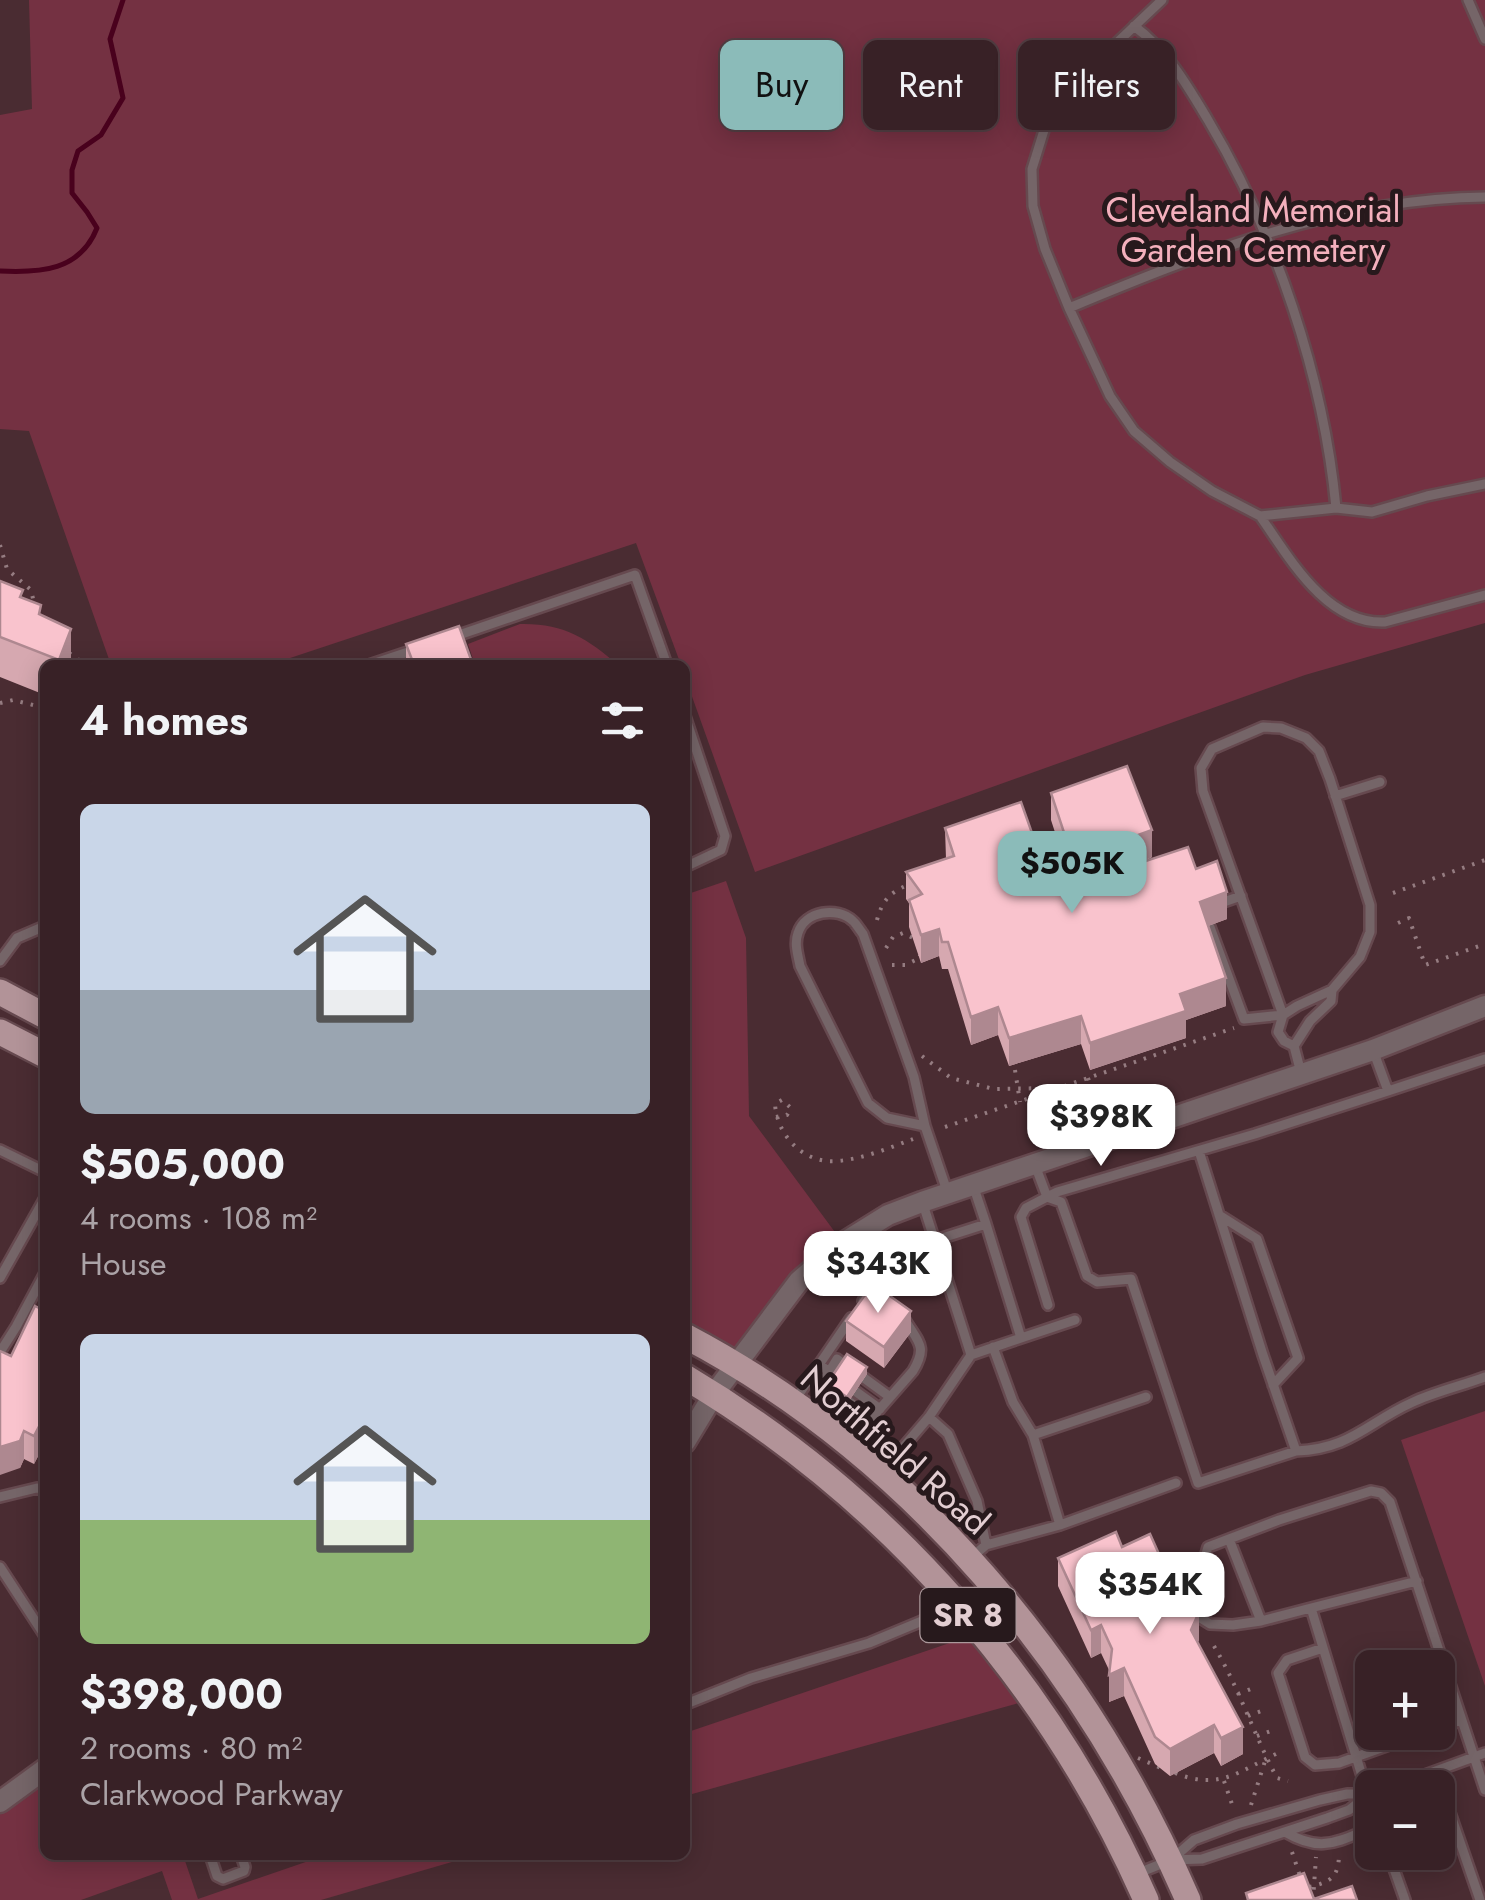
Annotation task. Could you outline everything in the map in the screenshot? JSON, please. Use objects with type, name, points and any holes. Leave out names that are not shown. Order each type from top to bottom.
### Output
[{"type":"main road","points":[[0,992],[40,1013]]},
{"type":"main road","points":[[0,1032],[40,1052]]},
{"type":"main road","name":"Northfield Road","points":[[690,1339],[793,1402],[978,1552],[1090,1714],[1137,1793],[1188,1900]]},
{"type":"main road","name":"Northfield Road","points":[[690,1381],[745,1414],[836,1485],[952,1597],[1064,1744],[1089,1785],[1146,1900]]},
{"type":"street","points":[[690,1434],[714,1394],[799,1281],[843,1243],[888,1215],[1373,1050],[1485,1006]]},
{"type":"street","points":[[0,1802],[40,1773]]},
{"type":"lane","points":[[1162,0],[1062,100],[1045,127],[1032,169],[1033,206],[1046,250],[1110,396],[1134,432],[1170,462],[1212,491],[1260,516],[1304,577],[1341,610],[1372,622],[1385,622],[1485,595]]},
{"type":"lane","points":[[1468,0],[1485,39]]},
{"type":"lane","points":[[1134,26],[1164,52],[1246,188],[1309,359],[1333,474],[1336,508]]},
{"type":"lane","points":[[1069,308],[1264,234],[1356,212],[1437,200],[1485,198]]},
{"type":"lane","points":[[1260,516],[1336,508],[1372,512],[1485,484]]},
{"type":"lane","points":[[442,640],[636,575],[666,660]]},
{"type":"lane","points":[[460,634],[465,650]]},
{"type":"lane","points":[[384,660],[424,646]]},
{"type":"lane","points":[[1241,896],[1204,909],[1244,1019],[1283,1015],[1332,990],[1360,957],[1370,932],[1370,904],[1319,751],[1306,738],[1281,728],[1264,727],[1212,750],[1202,768],[1204,790],[1283,1015],[1278,1032],[1294,1046],[1302,1074]]},
{"type":"lane","points":[[690,731],[725,836],[720,850],[690,865]]},
{"type":"lane","points":[[1335,796],[1380,782]]},
{"type":"lane","points":[[925,1126],[887,1118],[868,1103],[800,966],[798,928],[810,918],[826,911],[842,914],[854,921],[863,934],[914,1077],[925,1126],[948,1194]]},
{"type":"lane","points":[[0,961],[18,938],[40,928]]},
{"type":"lane","points":[[1294,1046],[1310,1021],[1331,1001],[1332,990]]},
{"type":"lane","points":[[1373,1050],[1388,1091]]},
{"type":"lane","points":[[1048,1306],[1020,1216],[1026,1208],[1057,1192],[1485,1059]]},
{"type":"lane","points":[[0,1150],[40,1170]]},
{"type":"lane","points":[[1198,1151],[1296,1451]]},
{"type":"lane","points":[[1035,1165],[1047,1197],[1060,1202],[1088,1276],[1097,1282],[1131,1279],[1198,1483],[1296,1451],[1352,1438],[1409,1404],[1485,1377]]},
{"type":"lane","points":[[973,1185],[1021,1338]]},
{"type":"lane","points":[[922,1202],[970,1355]]},
{"type":"lane","points":[[0,1278],[40,1207]]},
{"type":"lane","points":[[1218,1214],[1257,1239],[1298,1358],[1274,1385]]},
{"type":"lane","points":[[936,1240],[986,1224]]},
{"type":"lane","points":[[820,1262],[880,1300]]},
{"type":"lane","points":[[0,1352],[40,1282]]},
{"type":"lane","points":[[793,1402],[868,1292]]},
{"type":"lane","points":[[848,1446],[922,1357],[922,1347],[902,1314]]},
{"type":"lane","points":[[881,1474],[929,1417],[970,1355],[1075,1320]]},
{"type":"lane","points":[[993,1347],[1013,1402],[1033,1435],[1060,1524]]},
{"type":"lane","points":[[829,1388],[822,1384],[832,1375],[837,1360],[844,1365]]},
{"type":"lane","points":[[819,1364],[832,1375]]},
{"type":"lane","points":[[864,1378],[890,1397]]},
{"type":"lane","points":[[855,1391],[880,1408]]},
{"type":"lane","points":[[1033,1435],[1146,1397]]},
{"type":"lane","points":[[848,1401],[872,1418]]},
{"type":"lane","points":[[929,1417],[948,1434],[977,1501],[978,1552],[1176,1483]]},
{"type":"lane","points":[[0,1498],[40,1489]]},
{"type":"lane","points":[[1417,1581],[1233,1625],[1210,1624],[1186,1609],[1182,1596],[1184,1582],[1203,1564],[1208,1547],[1341,1499],[1370,1491],[1381,1493],[1390,1502],[1417,1581],[1473,1757],[1485,1790]]},
{"type":"lane","points":[[1229,1540],[1261,1621]]},
{"type":"lane","points":[[0,1567],[40,1628]]},
{"type":"lane","points":[[690,1702],[750,1678],[869,1644],[922,1622],[952,1597]]},
{"type":"lane","points":[[1311,1608],[1362,1770]]},
{"type":"lane","points":[[1323,1648],[1287,1660],[1278,1672],[1305,1757],[1322,1765],[1376,1750]]},
{"type":"lane","points":[[1455,1722],[1461,1720]]},
{"type":"lane","points":[[1441,1770],[1485,1753]]},
{"type":"lane","points":[[1135,1874],[1171,1860],[1194,1840],[1238,1824],[1355,1794]]},
{"type":"lane","points":[[1171,1860],[1202,1860],[1355,1805]]},
{"type":"lane","points":[[1455,1827],[1480,1900]]},
{"type":"lane","points":[[1285,1832],[1320,1845],[1355,1834]]},
{"type":"lane","points":[[212,1860],[217,1876],[223,1879],[244,1871],[243,1860]]},
{"type":"lane","points":[[1394,1870],[1405,1900]]},
{"type":"path","points":[[0,545],[7,569],[30,590],[36,612]]},
{"type":"path","points":[[58,646],[79,660]]},
{"type":"path","points":[[0,703],[13,700],[40,707]]},
{"type":"path","points":[[1393,892],[1485,860]]},
{"type":"path","points":[[877,920],[880,907],[892,892],[916,882]]},
{"type":"path","points":[[1398,923],[1408,918],[1425,965],[1485,944]]},
{"type":"path","points":[[886,948],[893,937],[903,933],[911,935],[920,946],[920,958],[892,965]]},
{"type":"path","points":[[946,1127],[1236,1028]]},
{"type":"path","points":[[922,1056],[951,1078],[994,1089],[1058,1088]]},
{"type":"path","points":[[1015,1070],[1020,1102]]},
{"type":"path","points":[[1088,1078],[1104,1122]]},
{"type":"path","points":[[776,1117],[795,1148],[834,1162],[913,1139]]},
{"type":"path","points":[[1214,1646],[1266,1758],[1277,1778],[1288,1781]]},
{"type":"path","points":[[1238,1694],[1256,1687]]},
{"type":"path","points":[[1248,1716],[1264,1710]]},
{"type":"path","points":[[1256,1736],[1271,1730]]},
{"type":"path","points":[[1138,1758],[1206,1781],[1224,1780],[1278,1752]]},
{"type":"path","points":[[1249,1810],[1266,1758]]},
{"type":"path","points":[[1224,1780],[1236,1814]]},
{"type":"path","points":[[1292,1852],[1304,1888],[1329,1882],[1337,1874],[1340,1853]]},
{"type":"path","points":[[1313,1900],[1316,1857]]},
{"type":"green space","name":"Cleveland Memorial Garden Cemetery","points":[[29,0],[1485,0],[1485,623],[1305,675],[755,872],[690,691],[690,660],[679,660],[636,543],[284,660],[109,660],[29,431],[0,429],[0,115],[32,109]]},
{"type":"green space","points":[[520,624],[535,624],[574,634],[612,660],[473,660],[468,644]]},
{"type":"green space","points":[[726,881],[746,938],[749,1116],[843,1243],[736,1365],[690,1339],[690,893]]},
{"type":"green space","points":[[1485,1411],[1485,1686],[1401,1440]]},
{"type":"green space","points":[[982,1632],[1033,1699],[690,1795],[690,1731]]},
{"type":"green space","points":[[40,1773],[40,1860],[185,1860],[198,1899],[311,1860],[459,1860],[321,1900],[172,1900],[162,1871],[81,1900],[0,1900],[0,1802]]},
{"type":"building","points":[[0,581],[23,590],[20,597],[41,605],[39,614],[71,629],[59,660],[0,637]]},
{"type":"building","points":[[459,626],[471,660],[412,660],[406,644]]},
{"type":"building","points":[[1127,766],[1152,830],[1138,835],[1146,861],[1188,847],[1196,869],[1217,861],[1227,892],[1200,902],[1226,978],[1180,994],[1186,1011],[1090,1043],[1081,1016],[1009,1038],[998,1007],[971,1017],[948,942],[942,942],[939,929],[921,935],[909,900],[922,894],[906,872],[954,856],[945,828],[1021,802],[1044,867],[1072,857],[1051,793]]},
{"type":"building","points":[[873,1284],[911,1311],[884,1347],[846,1321]]},
{"type":"building","points":[[35,1306],[40,1308],[40,1425],[34,1436],[24,1431],[20,1441],[0,1447],[0,1351],[11,1356]]},
{"type":"building","points":[[847,1354],[867,1367],[847,1397],[827,1384]]},
{"type":"building","points":[[1116,1532],[1122,1547],[1150,1534],[1175,1590],[1199,1612],[1191,1630],[1243,1727],[1221,1738],[1214,1725],[1170,1749],[1155,1737],[1124,1668],[1109,1675],[1112,1649],[1101,1625],[1091,1630],[1058,1558]]},
{"type":"building","points":[[1304,1873],[1314,1899],[1352,1886],[1357,1900],[1248,1900],[1246,1893]]},
{"type":"waterway","points":[[0,271],[44,270],[69,261],[90,242],[97,228],[72,193],[72,170],[78,151],[101,135],[123,98],[110,39],[123,0]]}]
